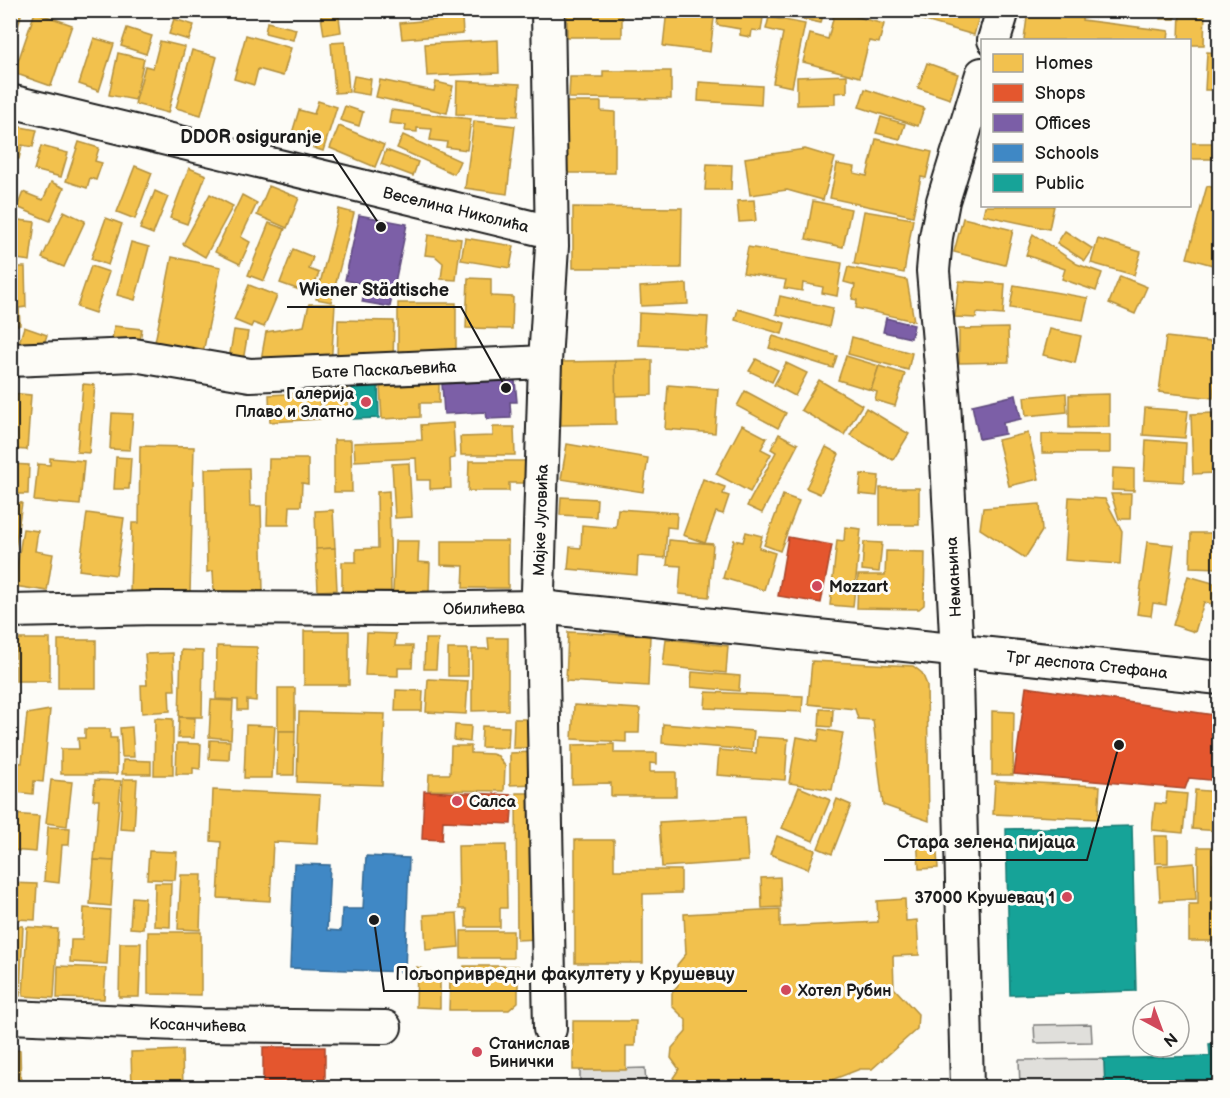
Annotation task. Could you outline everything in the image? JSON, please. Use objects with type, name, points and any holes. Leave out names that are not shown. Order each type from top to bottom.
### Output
[{"type":"street","name":"Мајке Југовића","points":[[548,10],[551,232],[538,591],[550,1029]]},
{"type":"street","points":[[993,39],[1003,10]]},
{"type":"street","name":"Немањина","points":[[967,1088],[956,651],[944,401],[933,271],[942,201],[981,77]]},
{"type":"street","name":"Веселина Николића","points":[[10,100],[551,232]]},
{"type":"street","name":"Бате Паскаљевића","points":[[10,360],[134,355],[250,375],[545,362]]},
{"type":"street","name":"Обилићева","points":[[10,611],[158,608],[540,607],[956,651]]},
{"type":"street","name":"Трг деспота Стефана","points":[[956,651],[1220,678]]},
{"type":"street","name":"Косанчићева","points":[[10,1017],[201,1024],[385,1027]]},
{"type":"shaded area","points":[[1091,1024],[1092,1042],[1035,1043],[1034,1025]]},
{"type":"shaded area","points":[[1104,1059],[1105,1087],[1020,1087],[1019,1060]]},
{"type":"shaded area","points":[[645,1068],[646,1087],[580,1087],[580,1070]]},
{"type":"building: Homes","points":[[320,10],[338,10],[341,32],[324,35]]},
{"type":"building: Homes","points":[[567,10],[622,10],[622,37],[567,37]]},
{"type":"building: Homes","points":[[625,10],[663,10],[663,15],[625,15]]},
{"type":"building: Homes","points":[[667,10],[715,10],[710,52],[663,46]]},
{"type":"building: Homes","points":[[719,10],[764,11],[761,31],[752,30],[751,37],[740,35],[740,29],[717,25]]},
{"type":"building: Homes","points":[[774,10],[824,10],[821,23],[773,13]]},
{"type":"building: Homes","points":[[917,10],[981,10],[974,35],[915,18]]},
{"type":"building: Homes","points":[[1028,10],[1083,10],[1082,20],[1169,31],[1168,39],[1024,39]]},
{"type":"building: Homes","points":[[1161,10],[1175,10],[1175,19],[1160,19]]},
{"type":"building: Homes","points":[[1180,10],[1205,10],[1204,45],[1191,45],[1191,39],[1179,39]]},
{"type":"building: Homes","points":[[835,11],[884,24],[879,43],[869,41],[860,77],[803,62],[810,34],[828,39]]},
{"type":"building: Homes","points":[[10,12],[21,15],[11,53],[10,53]]},
{"type":"building: Homes","points":[[35,12],[72,25],[51,86],[14,73]]},
{"type":"building: Homes","points":[[462,17],[463,34],[402,39],[400,23]]},
{"type":"building: Homes","points":[[769,17],[805,24],[792,87],[773,83],[783,33],[766,29]]},
{"type":"building: Homes","points":[[174,19],[194,25],[189,40],[169,34]]},
{"type":"building: Homes","points":[[267,22],[296,29],[293,40],[265,33]]},
{"type":"building: Homes","points":[[127,28],[152,36],[146,54],[121,46]]},
{"type":"building: Homes","points":[[246,35],[291,48],[283,76],[258,69],[254,85],[234,79]]},
{"type":"building: Homes","points":[[94,38],[114,44],[99,91],[79,84]]},
{"type":"building: Homes","points":[[498,40],[499,73],[427,76],[425,44]]},
{"type":"building: Homes","points":[[160,41],[185,47],[168,113],[135,104],[145,66],[153,68]]},
{"type":"building: Homes","points":[[345,42],[349,92],[335,93],[331,43]]},
{"type":"building: Homes","points":[[192,50],[217,57],[201,115],[176,108]]},
{"type":"building: Homes","points":[[1207,52],[1220,53],[1220,90],[1205,90]]},
{"type":"building: Homes","points":[[118,53],[144,59],[135,100],[109,95]]},
{"type":"building: Homes","points":[[927,63],[958,74],[950,99],[918,88]]},
{"type":"building: Homes","points":[[603,71],[671,71],[671,99],[569,98],[570,77],[603,77]]},
{"type":"building: Homes","points":[[847,75],[847,92],[835,93],[835,104],[797,105],[797,77]]},
{"type":"building: Homes","points":[[354,76],[371,79],[369,95],[351,92]]},
{"type":"building: Homes","points":[[380,80],[434,91],[436,82],[453,86],[447,113],[376,97]]},
{"type":"building: Homes","points":[[457,81],[520,84],[518,116],[456,114]]},
{"type":"building: Homes","points":[[699,82],[762,86],[761,105],[698,101]]},
{"type":"building: Homes","points":[[865,89],[924,108],[918,126],[859,107]]},
{"type":"building: Homes","points":[[318,101],[337,107],[323,151],[290,140],[299,110],[314,114]]},
{"type":"building: Homes","points":[[565,102],[601,102],[601,111],[615,112],[615,173],[565,173]]},
{"type":"building: Homes","points":[[345,106],[363,112],[359,126],[340,120]]},
{"type":"building: Homes","points":[[391,110],[471,119],[467,150],[446,147],[447,142],[430,140],[432,129],[417,128],[417,132],[405,131],[406,125],[389,123]]},
{"type":"building: Homes","points":[[881,117],[905,124],[900,139],[876,133]]},
{"type":"building: Homes","points":[[474,121],[515,126],[507,194],[465,188]]},
{"type":"building: Homes","points":[[10,125],[37,130],[33,147],[22,145],[19,159],[11,158],[10,161]]},
{"type":"building: Homes","points":[[339,126],[384,145],[375,167],[330,148]]},
{"type":"building: Homes","points":[[403,135],[460,161],[454,174],[397,148]]},
{"type":"building: Homes","points":[[876,139],[932,152],[926,178],[921,177],[913,216],[830,198],[837,164],[855,167],[854,173],[867,176]]},
{"type":"building: Homes","points":[[79,142],[99,148],[95,161],[102,163],[96,180],[90,178],[87,188],[66,181]]},
{"type":"building: Homes","points":[[1191,143],[1220,143],[1220,159],[1191,159]]},
{"type":"building: Homes","points":[[41,146],[68,153],[61,177],[34,170]]},
{"type":"building: Homes","points":[[805,149],[835,158],[823,200],[787,190],[750,195],[745,158]]},
{"type":"building: Homes","points":[[386,150],[418,162],[413,176],[381,164]]},
{"type":"building: Homes","points":[[707,164],[732,165],[731,190],[705,190]]},
{"type":"building: Homes","points":[[135,166],[152,173],[135,219],[117,212]]},
{"type":"building: Homes","points":[[189,168],[206,175],[187,224],[170,218]]},
{"type":"building: Homes","points":[[51,182],[64,188],[50,221],[17,207],[23,192],[43,200]]},
{"type":"building: Homes","points":[[269,186],[299,198],[287,228],[257,215]]},
{"type":"building: Homes","points":[[1207,186],[1220,189],[1220,267],[1187,258]]},
{"type":"building: Homes","points":[[155,191],[168,197],[153,234],[140,229]]},
{"type":"building: Homes","points":[[210,194],[233,206],[205,257],[183,244]]},
{"type":"building: Homes","points":[[242,195],[257,203],[241,237],[250,242],[240,264],[215,252]]},
{"type":"building: Homes","points":[[754,200],[756,221],[739,222],[737,201]]},
{"type":"building: Homes","points":[[813,201],[851,209],[843,247],[806,239]]},
{"type":"building: Homes","points":[[573,207],[682,208],[681,268],[573,268]]},
{"type":"building: Homes","points":[[985,207],[1054,207],[1049,229],[983,215]]},
{"type":"building: Homes","points":[[339,209],[354,213],[331,302],[316,299]]},
{"type":"building: Homes","points":[[64,211],[85,221],[64,267],[42,258]]},
{"type":"building: Homes","points":[[864,211],[913,219],[904,273],[854,264]]},
{"type":"building: Homes","points":[[106,218],[122,224],[108,265],[91,259]]},
{"type":"building: Homes","points":[[963,218],[1013,230],[1005,265],[954,252]]},
{"type":"building: Homes","points":[[10,219],[35,222],[30,261],[10,258]]},
{"type":"building: Homes","points":[[269,223],[285,229],[264,281],[248,275]]},
{"type":"building: Homes","points":[[1065,231],[1093,249],[1085,261],[1057,243]]},
{"type":"building: Homes","points":[[1033,234],[1077,264],[1102,273],[1096,291],[1062,279],[1065,269],[1026,255]]},
{"type":"building: Homes","points":[[428,235],[461,239],[456,280],[441,279],[443,263],[435,256],[425,255]]},
{"type":"building: Homes","points":[[465,238],[514,246],[510,268],[461,260]]},
{"type":"building: Homes","points":[[1098,239],[1141,252],[1134,275],[1091,263]]},
{"type":"building: Homes","points":[[131,242],[149,247],[135,300],[117,295]]},
{"type":"building: Homes","points":[[748,247],[842,263],[837,296],[822,293],[823,287],[803,283],[802,291],[784,288],[786,280],[743,273]]},
{"type":"building: Homes","points":[[293,249],[313,257],[309,269],[319,273],[311,294],[280,283]]},
{"type":"building: Homes","points":[[172,257],[221,267],[202,357],[154,347]]},
{"type":"building: Homes","points":[[91,266],[109,272],[95,313],[77,307]]},
{"type":"building: Homes","points":[[10,267],[25,267],[26,307],[19,308],[20,325],[10,325]]},
{"type":"building: Homes","points":[[848,267],[907,280],[914,321],[856,308],[857,300],[852,299],[855,285],[844,282]]},
{"type":"building: Homes","points":[[1120,276],[1147,287],[1135,314],[1109,303]]},
{"type":"building: Homes","points":[[468,278],[491,279],[491,296],[513,297],[512,329],[466,328]]},
{"type":"building: Homes","points":[[959,281],[1005,284],[1003,315],[977,313],[976,318],[955,317]]},
{"type":"building: Homes","points":[[687,284],[688,304],[641,306],[640,287]]},
{"type":"building: Homes","points":[[249,285],[277,296],[264,327],[253,323],[251,327],[234,320]]},
{"type":"building: Homes","points":[[1014,285],[1088,298],[1083,320],[1010,308]]},
{"type":"building: Homes","points":[[780,296],[833,308],[829,327],[776,314]]},
{"type":"building: Homes","points":[[398,303],[456,303],[456,361],[398,361]]},
{"type":"building: Homes","points":[[309,304],[335,304],[331,366],[259,371],[266,332],[304,326]]},
{"type":"building: Homes","points":[[738,309],[785,323],[782,334],[735,320]]},
{"type":"building: Homes","points":[[639,313],[708,317],[706,348],[638,345]]},
{"type":"building: Homes","points":[[338,320],[394,321],[393,362],[337,360]]},
{"type":"building: Homes","points":[[114,326],[142,329],[140,341],[126,339],[124,349],[111,348]]},
{"type":"building: Homes","points":[[24,327],[47,335],[41,353],[18,346]]},
{"type":"building: Homes","points":[[1008,328],[1009,362],[959,363],[959,329]]},
{"type":"building: Homes","points":[[1050,329],[1081,336],[1075,363],[1043,355]]},
{"type":"building: Homes","points":[[234,330],[248,332],[242,367],[228,365]]},
{"type":"building: Homes","points":[[773,336],[837,356],[833,368],[769,348]]},
{"type":"building: Homes","points":[[852,337],[912,353],[908,370],[848,354]]},
{"type":"building: Homes","points":[[1166,337],[1220,343],[1213,398],[1159,392]]},
{"type":"building: Homes","points":[[846,356],[879,366],[871,390],[838,380]]},
{"type":"building: Homes","points":[[756,359],[778,370],[772,382],[749,371]]},
{"type":"building: Homes","points":[[652,360],[652,395],[615,396],[615,361]]},
{"type":"building: Homes","points":[[615,361],[616,424],[561,425],[560,362]]},
{"type":"building: Homes","points":[[786,363],[807,373],[795,396],[774,385]]},
{"type":"building: Homes","points":[[879,366],[905,374],[895,406],[875,400],[877,392],[871,390]]},
{"type":"building: Homes","points":[[819,380],[862,405],[844,435],[801,410]]},
{"type":"building: Homes","points":[[83,384],[95,385],[89,453],[77,452]]},
{"type":"building: Homes","points":[[439,384],[439,403],[420,403],[420,417],[382,419],[380,387]]},
{"type":"building: Homes","points":[[668,385],[718,389],[715,433],[665,429]]},
{"type":"building: Homes","points":[[347,387],[349,416],[325,418],[323,389]]},
{"type":"building: Homes","points":[[745,391],[786,413],[778,428],[737,406]]},
{"type":"building: Homes","points":[[319,392],[320,419],[270,422],[269,395]]},
{"type":"building: Homes","points":[[10,393],[31,395],[27,450],[10,449]]},
{"type":"building: Homes","points":[[1066,393],[1067,412],[1026,416],[1024,397]]},
{"type":"building: Homes","points":[[1109,394],[1109,427],[1069,428],[1069,395]]},
{"type":"building: Homes","points":[[866,408],[909,434],[893,460],[850,435]]},
{"type":"building: Homes","points":[[1145,408],[1188,411],[1185,438],[1143,435]]},
{"type":"building: Homes","points":[[112,413],[133,414],[130,450],[110,449]]},
{"type":"building: Homes","points":[[1212,413],[1215,473],[1193,474],[1191,414]]},
{"type":"building: Homes","points":[[453,423],[455,458],[450,459],[451,488],[430,489],[430,480],[417,480],[416,458],[355,461],[354,443],[422,440],[421,425]]},
{"type":"building: Homes","points":[[742,425],[767,438],[761,449],[771,454],[750,492],[716,474]]},
{"type":"building: Homes","points":[[493,427],[514,427],[515,455],[461,455],[460,437],[493,436]]},
{"type":"building: Homes","points":[[1028,433],[1039,479],[1009,486],[998,440]]},
{"type":"building: Homes","points":[[779,434],[798,444],[762,513],[747,506],[776,452],[771,449]]},
{"type":"building: Homes","points":[[1042,434],[1110,435],[1110,453],[1042,453]]},
{"type":"building: Homes","points":[[334,440],[351,440],[352,492],[334,492]]},
{"type":"building: Homes","points":[[1146,440],[1186,443],[1184,482],[1144,480]]},
{"type":"building: Homes","points":[[567,444],[648,458],[643,492],[561,479]]},
{"type":"building: Homes","points":[[140,446],[194,447],[190,592],[130,592],[132,523],[139,523]]},
{"type":"building: Homes","points":[[826,447],[839,454],[820,494],[806,488]]},
{"type":"building: Homes","points":[[116,457],[131,458],[129,489],[114,489]]},
{"type":"building: Homes","points":[[50,458],[84,461],[80,505],[34,501],[38,464],[50,465]]},
{"type":"building: Homes","points":[[269,459],[308,459],[308,484],[302,483],[301,506],[290,506],[289,525],[267,525]]},
{"type":"building: Homes","points":[[469,461],[527,461],[527,483],[509,483],[509,491],[468,491]]},
{"type":"building: Homes","points":[[409,463],[412,517],[395,518],[392,464]]},
{"type":"building: Homes","points":[[10,464],[29,465],[28,494],[10,494]]},
{"type":"building: Homes","points":[[249,468],[250,506],[261,506],[263,591],[214,591],[213,571],[207,572],[205,469]]},
{"type":"building: Homes","points":[[1113,468],[1134,469],[1134,491],[1112,490]]},
{"type":"building: Homes","points":[[861,474],[879,476],[877,496],[859,494]]},
{"type":"building: Homes","points":[[703,479],[725,487],[723,494],[729,496],[723,514],[716,512],[705,543],[683,535]]},
{"type":"building: Homes","points":[[880,488],[919,488],[919,525],[880,525]]},
{"type":"building: Homes","points":[[389,491],[391,591],[342,592],[342,562],[356,562],[356,549],[378,548],[377,492]]},
{"type":"building: Homes","points":[[1111,494],[1131,494],[1130,519],[1119,519]]},
{"type":"building: Homes","points":[[783,495],[799,501],[780,551],[764,545]]},
{"type":"building: Homes","points":[[561,497],[597,499],[596,517],[560,515]]},
{"type":"building: Homes","points":[[1069,497],[1105,499],[1122,531],[1120,564],[1065,560]]},
{"type":"building: Homes","points":[[10,502],[22,503],[13,562],[10,561]]},
{"type":"building: Homes","points":[[1040,504],[1042,531],[1025,558],[980,529],[983,508]]},
{"type":"building: Homes","points":[[618,509],[677,513],[676,528],[667,527],[665,558],[638,556],[637,575],[568,569],[570,547],[581,548],[582,525],[616,528]]},
{"type":"building: Homes","points":[[333,510],[335,548],[316,549],[315,511]]},
{"type":"building: Homes","points":[[87,513],[124,518],[116,575],[79,570]]},
{"type":"building: Homes","points":[[845,527],[861,529],[853,607],[830,605],[837,540],[844,541]]},
{"type":"building: Homes","points":[[23,529],[38,531],[35,551],[53,554],[47,591],[14,586]]},
{"type":"building: Homes","points":[[746,532],[762,536],[759,548],[775,553],[764,590],[723,578],[734,540],[743,542]]},
{"type":"building: Homes","points":[[1191,533],[1220,533],[1220,568],[1190,567]]},
{"type":"building: Homes","points":[[669,540],[713,544],[709,597],[679,594],[681,566],[667,565]]},
{"type":"building: Homes","points":[[395,541],[419,541],[418,562],[430,563],[429,592],[393,591]]},
{"type":"building: Homes","points":[[441,541],[508,541],[508,588],[463,588],[464,566],[441,565]]},
{"type":"building: Homes","points":[[864,542],[882,543],[879,572],[862,570]]},
{"type":"building: Homes","points":[[1147,542],[1174,545],[1166,605],[1153,603],[1151,616],[1137,614]]},
{"type":"building: Homes","points":[[335,548],[337,590],[318,591],[316,549]]},
{"type":"building: Homes","points":[[886,551],[925,552],[924,605],[919,609],[857,608],[858,575],[885,575]]},
{"type":"building: Homes","points":[[1188,576],[1220,585],[1215,605],[1204,602],[1195,632],[1173,625]]},
{"type":"building: Homes","points":[[304,631],[349,631],[349,685],[304,685]]},
{"type":"building: Homes","points":[[568,632],[650,636],[648,686],[566,681]]},
{"type":"building: Homes","points":[[367,633],[396,634],[395,646],[413,646],[412,668],[398,668],[398,676],[365,675]]},
{"type":"building: Homes","points":[[488,638],[508,638],[508,710],[472,711],[472,649],[489,649]]},
{"type":"building: Homes","points":[[16,639],[50,639],[50,681],[16,681]]},
{"type":"building: Homes","points":[[425,639],[438,639],[436,669],[424,669]]},
{"type":"building: Homes","points":[[666,639],[728,646],[726,673],[663,666]]},
{"type":"building: Homes","points":[[58,640],[96,640],[96,688],[58,688]]},
{"type":"building: Homes","points":[[217,646],[257,647],[256,701],[247,700],[247,710],[238,710],[238,700],[216,699]]},
{"type":"building: Homes","points":[[448,649],[468,649],[468,676],[448,676]]},
{"type":"building: Homes","points":[[181,650],[203,651],[202,717],[179,717]]},
{"type":"building: Homes","points":[[173,653],[175,690],[169,690],[170,711],[142,713],[141,685],[147,685],[145,654]]},
{"type":"building: Homes","points":[[812,661],[913,666],[922,673],[927,685],[929,821],[883,805],[873,720],[858,719],[855,709],[808,704]]},
{"type":"building: Homes","points":[[692,672],[740,676],[739,691],[691,687]]},
{"type":"building: Homes","points":[[428,679],[468,681],[466,714],[426,712]]},
{"type":"building: Homes","points":[[278,688],[295,688],[295,731],[278,731]]},
{"type":"building: Homes","points":[[396,690],[423,691],[422,711],[395,711]]},
{"type":"building: Homes","points":[[706,692],[803,696],[802,712],[705,708]]},
{"type":"building: Homes","points":[[211,700],[233,701],[231,739],[209,737]]},
{"type":"building: Homes","points":[[574,705],[640,709],[639,733],[626,733],[626,742],[572,739]]},
{"type":"building: Homes","points":[[820,709],[833,710],[832,727],[819,726]]},
{"type":"building: Homes","points":[[50,710],[43,782],[34,781],[33,794],[14,792],[13,807],[10,806],[10,762],[22,763],[27,714]]},
{"type":"building: Homes","points":[[992,711],[1014,712],[1013,775],[992,775]]},
{"type":"building: Homes","points":[[299,712],[385,714],[382,785],[297,782]]},
{"type":"building: Homes","points":[[179,717],[195,718],[194,738],[178,738]]},
{"type":"building: Homes","points":[[155,718],[173,719],[173,775],[154,775]]},
{"type":"building: Homes","points":[[514,719],[529,719],[528,748],[513,748]]},
{"type":"building: Homes","points":[[663,724],[754,731],[752,750],[662,743]]},
{"type":"building: Homes","points":[[246,725],[275,726],[272,778],[244,778]]},
{"type":"building: Homes","points":[[455,725],[471,726],[470,742],[454,740]]},
{"type":"building: Homes","points":[[482,726],[509,727],[508,748],[481,747]]},
{"type":"building: Homes","points":[[132,727],[134,757],[122,757],[120,728]]},
{"type":"building: Homes","points":[[85,729],[110,729],[110,738],[117,738],[117,774],[61,774],[61,749],[79,749],[78,738],[85,738]]},
{"type":"building: Homes","points":[[820,729],[843,733],[832,790],[789,783],[797,737],[818,741]]},
{"type":"building: Homes","points":[[278,731],[295,731],[294,775],[277,775]]},
{"type":"building: Homes","points":[[757,737],[788,739],[785,780],[717,775],[719,750],[756,753]]},
{"type":"building: Homes","points":[[210,740],[230,741],[229,760],[209,759]]},
{"type":"building: Homes","points":[[177,743],[201,744],[200,769],[193,768],[193,774],[176,774]]},
{"type":"building: Homes","points":[[614,744],[614,753],[657,753],[657,764],[650,763],[650,772],[676,772],[676,796],[611,796],[611,783],[572,784],[572,745]]},
{"type":"building: Homes","points":[[451,746],[471,746],[471,753],[498,756],[505,766],[504,791],[428,790],[429,774],[450,774]]},
{"type":"building: Homes","points":[[535,752],[535,784],[510,785],[510,753]]},
{"type":"building: Homes","points":[[123,760],[151,761],[151,774],[122,774]]},
{"type":"building: Homes","points":[[123,779],[137,779],[134,830],[120,829]]},
{"type":"building: Homes","points":[[51,780],[72,782],[67,826],[46,823]]},
{"type":"building: Homes","points":[[95,780],[121,781],[114,861],[94,860],[99,800],[93,800]]},
{"type":"building: Homes","points":[[995,781],[1100,786],[1098,819],[993,814]]},
{"type":"building: Homes","points":[[799,787],[830,800],[813,841],[782,828]]},
{"type":"building: Homes","points":[[213,790],[320,795],[317,844],[273,842],[270,901],[218,898],[221,842],[211,841]]},
{"type":"building: Homes","points":[[1195,790],[1220,792],[1220,831],[1192,829]]},
{"type":"building: Homes","points":[[1167,792],[1187,794],[1183,833],[1152,830],[1155,803],[1166,804]]},
{"type":"building: Homes","points":[[516,793],[533,793],[540,939],[517,940]]},
{"type":"building: Homes","points":[[837,799],[851,805],[832,854],[818,848]]},
{"type":"building: Homes","points":[[10,814],[39,816],[36,852],[10,850]]},
{"type":"building: Homes","points":[[745,817],[748,861],[662,867],[659,822]]},
{"type":"building: Homes","points":[[48,827],[70,828],[69,845],[62,845],[59,883],[44,881]]},
{"type":"building: Homes","points":[[777,836],[815,850],[808,869],[770,854]]},
{"type":"building: Homes","points":[[936,836],[938,868],[919,869],[917,837]]},
{"type":"building: Homes","points":[[1154,836],[1168,836],[1168,863],[1155,863]]},
{"type":"building: Homes","points":[[575,840],[614,840],[614,870],[681,870],[681,893],[643,894],[643,963],[575,963]]},
{"type":"building: Homes","points":[[506,845],[507,908],[500,908],[500,927],[466,927],[466,909],[459,909],[458,846]]},
{"type":"building: Homes","points":[[1198,847],[1220,847],[1220,864],[1213,864],[1214,901],[1220,901],[1220,941],[1189,941],[1189,904],[1198,904]]},
{"type":"building: Homes","points":[[149,851],[177,852],[175,880],[147,879]]},
{"type":"building: Homes","points":[[94,860],[114,861],[111,906],[90,904]]},
{"type":"building: Homes","points":[[1194,863],[1196,899],[1160,901],[1158,866]]},
{"type":"building: Homes","points":[[181,875],[202,875],[200,930],[178,929]]},
{"type":"building: Homes","points":[[780,877],[781,907],[762,908],[761,878]]},
{"type":"building: Homes","points":[[10,883],[37,884],[35,920],[15,919],[16,901],[10,900]]},
{"type":"building: Homes","points":[[155,883],[171,883],[170,927],[154,926]]},
{"type":"building: Homes","points":[[132,897],[145,898],[143,929],[130,928]]},
{"type":"building: Homes","name":"Хотел Рубин","points":[[905,899],[906,921],[917,920],[919,955],[893,956],[894,988],[918,1014],[917,1029],[872,1069],[860,1069],[834,1079],[828,1088],[682,1088],[673,1078],[679,1069],[671,1058],[672,1048],[686,1032],[686,1020],[672,1006],[672,993],[678,985],[677,965],[686,954],[684,914],[780,909],[780,927],[878,922],[877,901]]},
{"type":"building: Homes","points":[[84,908],[110,910],[107,964],[70,962],[71,940],[82,940]]},
{"type":"building: Homes","points":[[457,913],[459,947],[426,950],[424,915]]},
{"type":"building: Homes","points":[[10,926],[23,926],[20,996],[10,996]]},
{"type":"building: Homes","points":[[27,927],[58,929],[54,998],[23,996]]},
{"type":"building: Homes","points":[[461,931],[513,931],[513,958],[461,958]]},
{"type":"building: Homes","points":[[148,932],[201,932],[201,995],[148,994]]},
{"type":"building: Homes","points":[[120,943],[141,943],[139,997],[119,997]]},
{"type":"building: Homes","points":[[58,966],[106,968],[104,999],[57,998]]},
{"type":"building: Homes","points":[[464,966],[518,966],[518,1002],[509,1010],[449,1010],[450,980],[464,980]]},
{"type":"building: Homes","points":[[417,967],[440,976],[440,1008],[416,1007]]},
{"type":"building: Homes","points":[[573,1021],[636,1021],[635,1046],[626,1046],[626,1070],[573,1070]]},
{"type":"building: Homes","points":[[20,1050],[21,1088],[10,1088],[10,1051]]},
{"type":"building: Homes","points":[[182,1050],[183,1088],[132,1088],[131,1052]]},
{"type":"building: Shops","points":[[788,537],[832,545],[821,603],[778,596]]},
{"type":"building: Shops","points":[[1026,687],[1220,716],[1220,781],[1189,778],[1185,789],[1014,774]]},
{"type":"building: Shops","points":[[424,791],[513,795],[511,824],[443,821],[442,840],[422,839]]},
{"type":"building: Shops","points":[[263,1047],[325,1047],[325,1088],[263,1088]]},
{"type":"building: Offices","points":[[359,215],[407,224],[390,307],[362,302],[366,285],[345,280]]},
{"type":"building: Offices","points":[[886,318],[914,325],[911,338],[883,332]]},
{"type":"building: Offices","points":[[515,380],[517,402],[510,402],[511,418],[487,419],[486,412],[444,414],[442,384]]},
{"type":"building: Offices","points":[[1016,395],[1021,419],[1003,423],[1005,434],[979,439],[972,405]]},
{"type":"building: Schools","points":[[366,856],[409,858],[405,972],[290,968],[294,864],[330,865],[327,930],[341,931],[342,909],[363,909]]},
{"type":"building: Public","name":"Галерија Плаво и Златно","points":[[378,384],[379,418],[353,419],[352,385]]},
{"type":"building: Public","points":[[1132,826],[1136,991],[1010,995],[1006,829]]},
{"type":"building: Public","points":[[1220,1043],[1220,1088],[1105,1088],[1104,1059],[1191,1059],[1191,1057],[1210,1056],[1209,1044]]},
{"type":"place","name":"DDOR osiguranje","points":[[381,227]]},
{"type":"place","name":"Wiener Städtische","points":[[506,388]]},
{"type":"place","name":"Галерија Плаво и Златно","points":[[366,402]]},
{"type":"place","name":"Mozzart","points":[[817,586]]},
{"type":"place","name":"Стара зелена пијаца","points":[[1119,745]]},
{"type":"place","name":"Салса","points":[[457,801]]},
{"type":"place","name":"37000 Крушевац 1","points":[[1067,897]]},
{"type":"place","name":"Пољопривредни факултету у Крушевцу","points":[[374,920]]},
{"type":"place","name":"Хотел Рубин","points":[[786,990]]},
{"type":"place","name":"Станислав Бинички","points":[[477,1052]]}]
